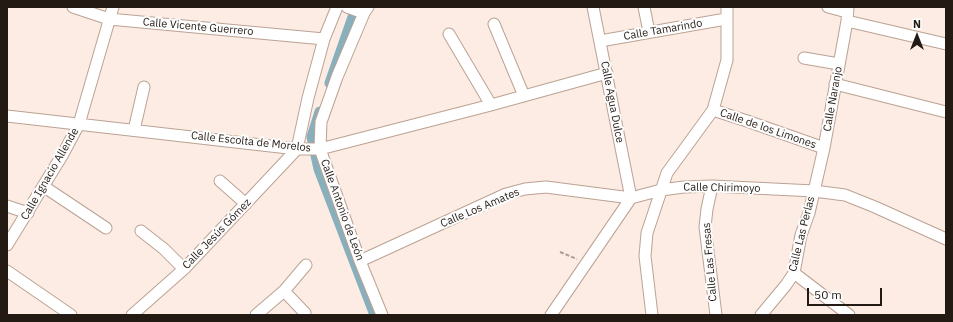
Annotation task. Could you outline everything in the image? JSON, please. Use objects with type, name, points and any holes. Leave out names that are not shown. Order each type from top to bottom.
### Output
[{"type":"street","name":"Calle Vicente Guerrero","points":[[73,7],[109,19],[324,39]]},
{"type":"street","name":"Calle Ignacio Allende","points":[[7,245],[80,124],[113,7]]},
{"type":"street","points":[[308,149],[308,98],[324,39],[337,7]]},
{"type":"street","name":"Calle Agua Dulce","points":[[593,7],[631,198]]},
{"type":"street","points":[[644,7],[649,32]]},
{"type":"street","points":[[652,315],[645,256],[647,233],[667,173],[713,110],[727,60],[727,7]]},
{"type":"street","points":[[828,7],[946,44]]},
{"type":"street","name":"Calle Antonio de León","points":[[359,10],[338,77],[321,122],[308,149],[360,261],[382,315]]},
{"type":"street","name":"Calle Naranjo","points":[[814,191],[824,148],[847,13]]},
{"type":"street","name":"Calle Tamarindo","points":[[600,41],[726,19]]},
{"type":"street","points":[[494,24],[524,96]]},
{"type":"street","points":[[449,34],[491,105]]},
{"type":"street","points":[[804,58],[839,64]]},
{"type":"street","name":"Calle Escolta de Morelos","points":[[7,116],[308,149],[491,105],[607,73]]},
{"type":"street","points":[[835,84],[946,112]]},
{"type":"street","points":[[134,130],[144,87]]},
{"type":"street","name":"Calle de los Limones","points":[[713,110],[824,148]]},
{"type":"street","name":"Calle Jesús Gómez","points":[[132,315],[184,268],[246,204],[308,149]]},
{"type":"street","points":[[220,181],[246,204]]},
{"type":"street","points":[[43,186],[106,228]]},
{"type":"street","name":"Calle Chirimoyo","points":[[631,198],[661,190],[712,186],[814,191],[845,195],[875,206],[946,239]]},
{"type":"street","name":"Calle Las Fresas","points":[[712,186],[705,227],[716,315]]},
{"type":"street","name":"Calle Los Amates","points":[[360,261],[506,194],[525,189],[546,187],[631,198]]},
{"type":"street","name":"Calle Las Perlas","points":[[761,315],[794,273],[801,235],[809,213],[814,191]]},
{"type":"street","points":[[551,315],[631,198]]},
{"type":"street","points":[[7,206],[28,212]]},
{"type":"street","points":[[141,231],[164,249],[184,268]]},
{"type":"street","points":[[256,315],[284,291],[306,265]]},
{"type":"street","points":[[7,272],[71,315]]},
{"type":"street","points":[[794,273],[849,315]]},
{"type":"street","points":[[284,291],[305,313]]},
{"type":"path","points":[[560,252],[587,263]]},
{"type":"waterway","points":[[330,83],[353,17],[358,7]]},
{"type":"waterway","points":[[320,112],[312,137],[319,169],[375,315]]}]
